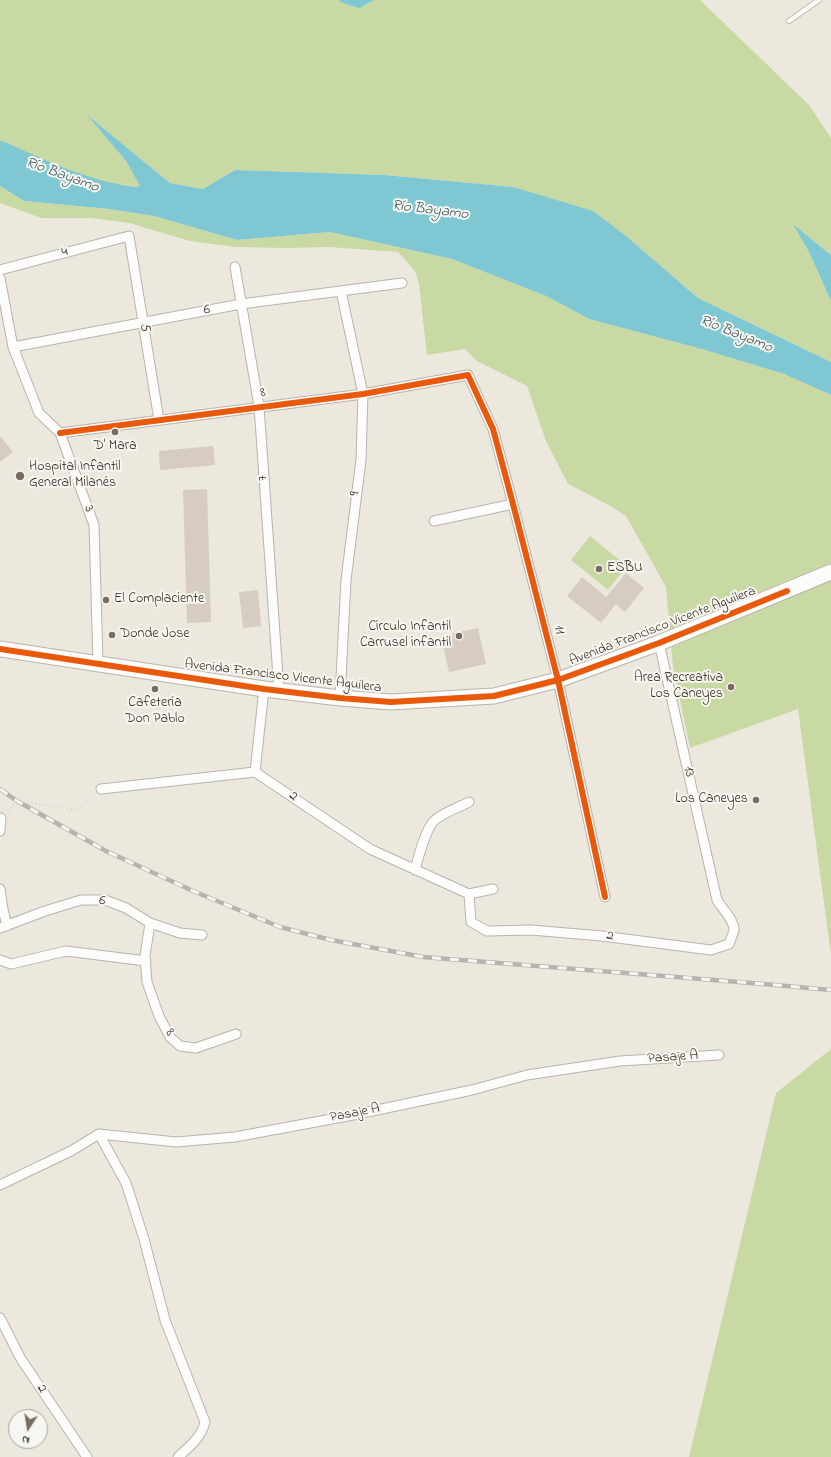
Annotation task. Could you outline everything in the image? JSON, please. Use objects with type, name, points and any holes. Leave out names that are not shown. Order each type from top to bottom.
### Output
[{"type":"main road","name":"Avenida Francisco Vicente Aguilera","points":[[0,649],[272,690],[340,698],[391,702],[494,696],[558,680],[659,644],[831,572]]},
{"type":"street","name":"4","points":[[0,270],[129,236]]},
{"type":"street","name":"5","points":[[129,236],[159,420]]},
{"type":"street","name":"7","points":[[235,267],[259,406],[272,690],[256,772]]},
{"type":"street","name":"3","points":[[0,278],[13,347],[39,413],[60,433],[94,525],[98,663]]},
{"type":"street","name":"6","points":[[13,347],[241,304],[402,284]]},
{"type":"street","name":"9","points":[[340,698],[346,580],[361,460],[363,394],[342,291]]},
{"type":"street","name":"8","points":[[60,433],[259,406],[363,394],[468,375]]},
{"type":"street","name":"11","points":[[468,375],[493,429],[513,504],[558,680],[605,897]]},
{"type":"street","points":[[434,521],[513,504]]},
{"type":"street","name":"13","points":[[659,644],[717,900]]},
{"type":"street","points":[[101,789],[256,772]]},
{"type":"street","name":"2","points":[[256,772],[370,849],[468,894],[471,922],[487,931],[531,930],[594,935],[711,950],[729,944],[734,930],[730,918],[717,900]]},
{"type":"street","points":[[415,870],[420,852],[433,821],[469,802]]},
{"type":"street","points":[[0,831],[1,818]]},
{"type":"street","points":[[0,889],[4,927]]},
{"type":"street","points":[[468,894],[493,889]]},
{"type":"street","name":"6","points":[[4,927],[45,911],[81,900],[105,900],[126,908],[150,923],[180,933],[202,935]]},
{"type":"street","name":"8","points":[[150,923],[146,961],[147,982],[159,1016],[170,1037],[180,1046],[196,1048],[236,1034]]},
{"type":"street","points":[[0,960],[11,964],[66,950],[146,961]]},
{"type":"street","name":"Pasaje A","points":[[99,1134],[176,1142],[235,1137],[353,1115],[472,1090],[527,1075],[620,1061],[719,1055]]},
{"type":"street","points":[[0,1185],[71,1151],[99,1134],[126,1183],[144,1239],[165,1320],[205,1422],[203,1430],[198,1438],[178,1457]]},
{"type":"street","name":"2","points":[[0,1318],[21,1358],[87,1457]]},
{"type":"lane","points":[[789,21],[818,0]]},
{"type":"path","points":[[1,818],[17,801],[77,810],[101,789]]},
{"type":"green space","points":[[0,0],[700,0],[809,105],[831,138],[831,255],[794,225],[809,252],[831,301],[831,362],[698,298],[626,236],[513,187],[385,175],[235,170],[203,189],[170,183],[89,117],[126,161],[140,186],[91,193],[24,174],[0,162]]},
{"type":"green space","points":[[0,186],[24,201],[109,209],[154,216],[237,240],[330,232],[452,259],[546,296],[589,319],[705,350],[784,374],[831,395],[831,955],[798,709],[690,748],[673,666],[666,587],[626,516],[607,504],[568,484],[546,441],[527,386],[477,361],[465,349],[427,355],[419,284],[415,271],[398,252],[329,247],[235,247],[190,241],[130,223],[90,218],[41,218],[0,203]]},
{"type":"green space","points":[[590,536],[627,566],[608,590],[571,560]]},
{"type":"green space","points":[[831,1049],[831,1457],[689,1457],[776,1093]]},
{"type":"water","points":[[339,0],[374,0],[359,8],[340,2]]},
{"type":"water","points":[[87,115],[170,183],[203,189],[235,170],[385,175],[513,187],[593,211],[626,236],[698,298],[831,362],[831,395],[784,374],[705,350],[589,319],[546,296],[452,259],[330,232],[237,240],[154,216],[109,209],[24,201],[0,186],[0,162],[24,174],[91,193],[140,186],[126,161]]},
{"type":"water","points":[[793,224],[831,255],[831,301],[809,252]]},
{"type":"building","points":[[0,436],[13,452],[0,462]]},
{"type":"building","points":[[213,446],[215,465],[160,470],[159,451]]},
{"type":"building","points":[[207,489],[211,622],[187,623],[183,490]]},
{"type":"building","points":[[626,573],[644,588],[625,612],[616,604],[601,623],[567,596],[582,577],[606,597]]},
{"type":"building","points":[[258,590],[261,626],[243,628],[239,592]]},
{"type":"building","points":[[478,628],[486,664],[449,672],[441,636]]},
{"type":"waterway","name":"Río Bayamo","points":[[0,152],[81,186],[133,198]]},
{"type":"railway","points":[[0,789],[17,801],[106,851],[193,891],[280,927],[331,940],[423,957],[831,990]]},
{"type":"cycle path","points":[[60,433],[363,394],[468,375],[493,429],[513,504],[558,680],[605,897]]},
{"type":"cycle path","points":[[0,649],[264,689],[340,698],[391,702],[494,696],[558,680],[659,643],[787,591]]},
{"type":"place","name":"D' Mara","points":[[115,432]]},
{"type":"place","name":"Hospital Infantil General Milanés","points":[[20,476]]},
{"type":"place","name":"ESBU","points":[[599,569]]},
{"type":"place","name":"El Complaciente","points":[[106,600]]},
{"type":"place","name":"Donde Jose","points":[[112,635]]},
{"type":"place","name":"Círculo Infantil Carrusel infantil","points":[[459,636]]},
{"type":"place","name":"Area Recreativa Los Caneyes","points":[[731,687]]},
{"type":"place","name":"Cafetería Don Pablo","points":[[155,689]]},
{"type":"place","name":"Los Caneyes","points":[[756,800]]}]
